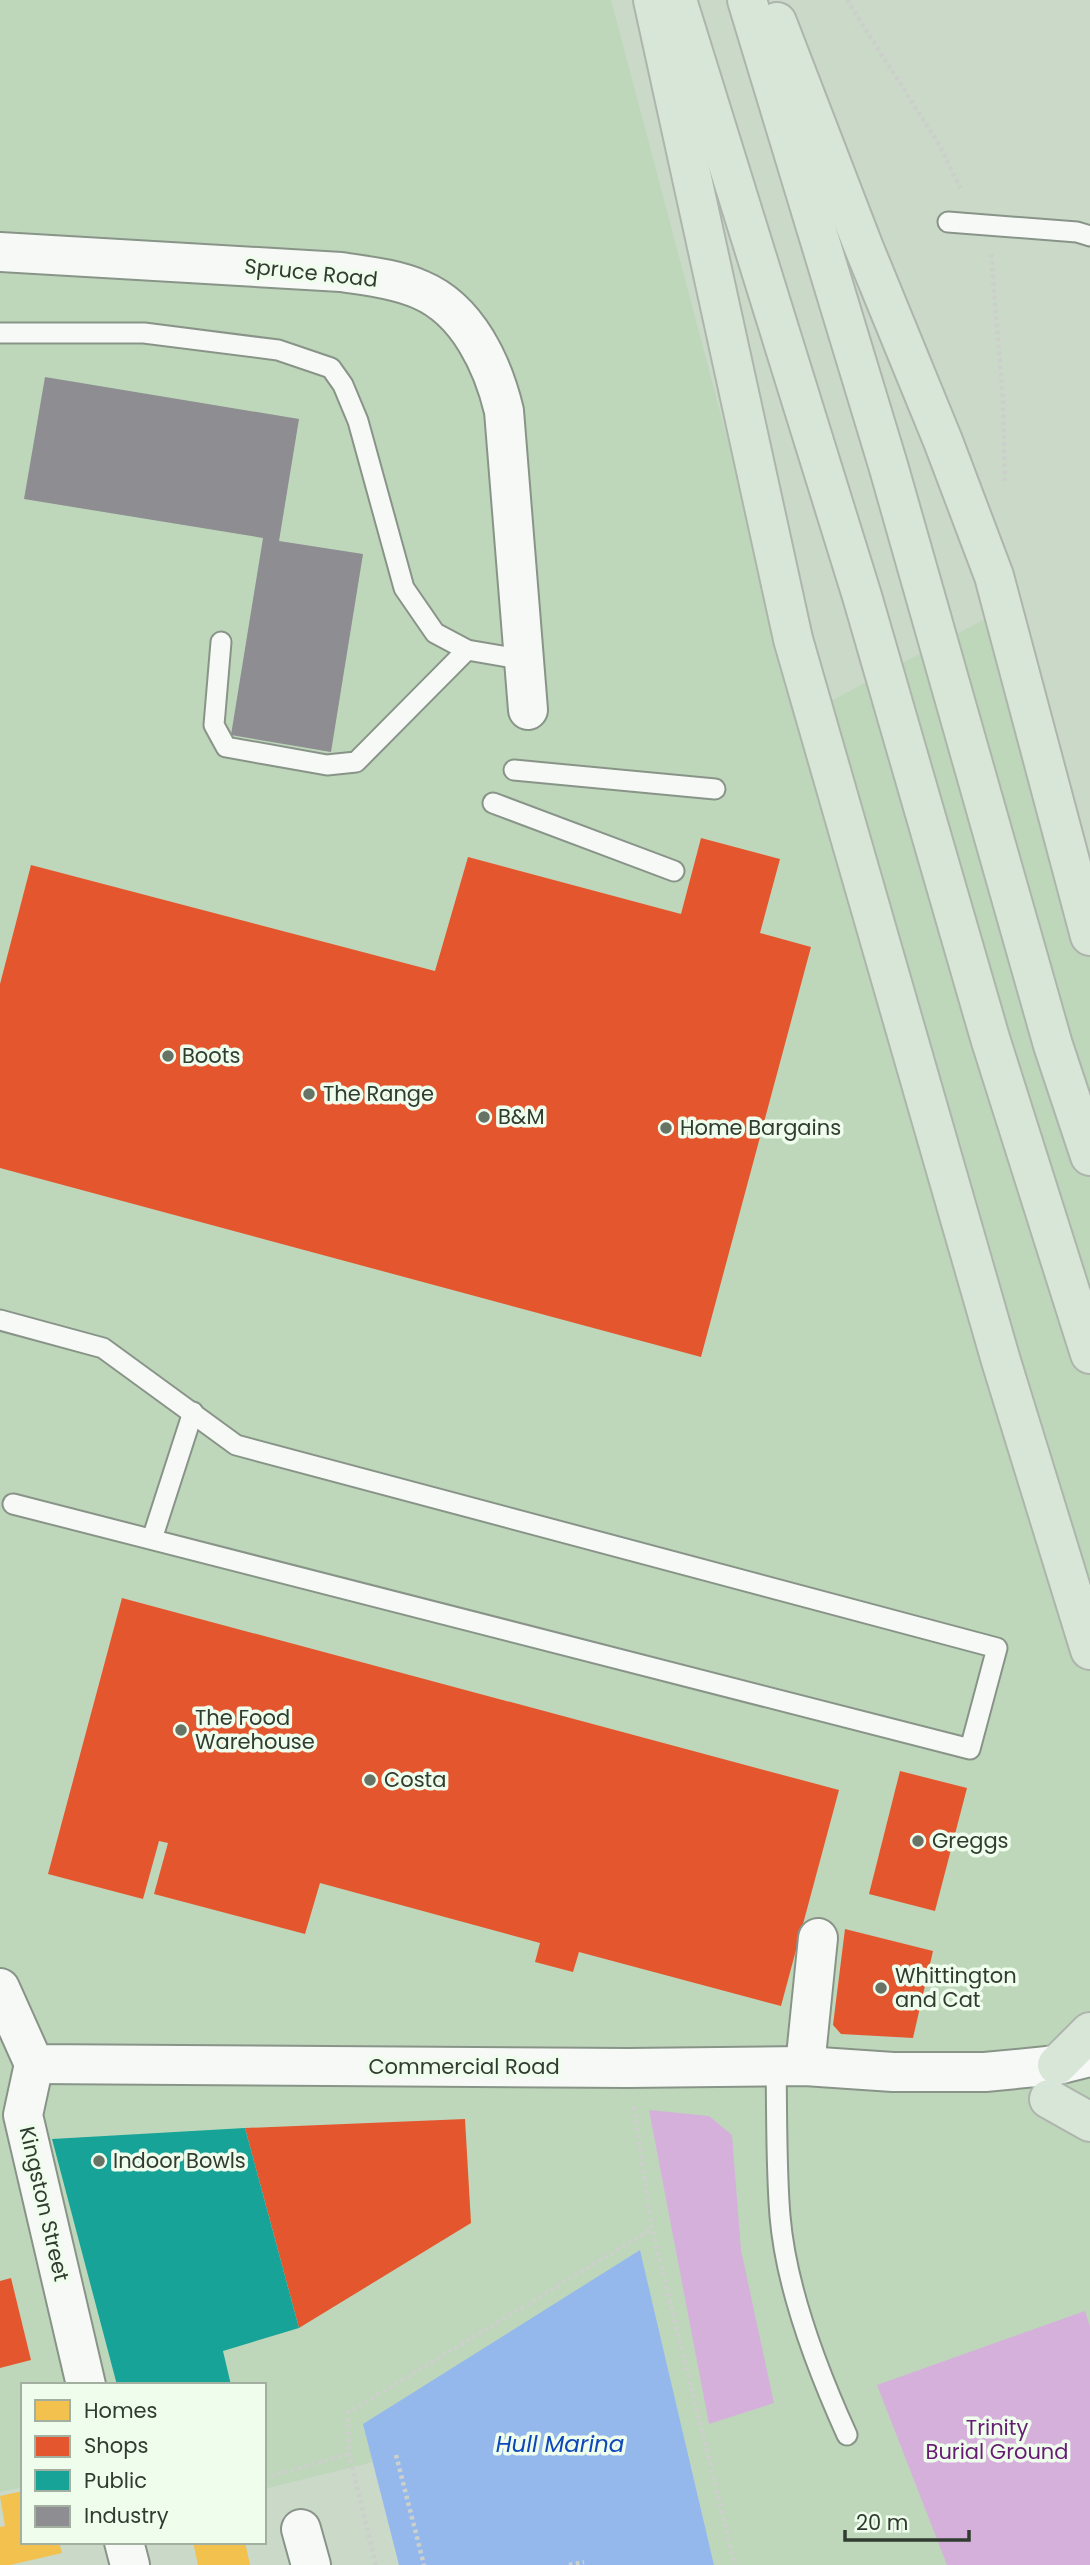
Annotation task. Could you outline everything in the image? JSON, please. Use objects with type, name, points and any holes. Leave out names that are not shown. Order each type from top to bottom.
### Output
[{"type":"highway","points":[[653,0],[793,639],[997,1347],[1090,1650]]},
{"type":"highway","points":[[677,0],[862,596],[990,1038],[1090,1354]]},
{"type":"highway","points":[[747,0],[888,465],[1054,1045],[1090,1156]]},
{"type":"highway","points":[[769,0],[994,576],[1090,936]]},
{"type":"highway","points":[[1090,2032],[1065,2073],[1090,2122]]},
{"type":"street","name":"Spruce Road","points":[[0,252],[341,272],[422,290],[447,307],[468,328],[484,353],[497,381],[505,411],[528,710]]},
{"type":"street","points":[[790,2067],[818,1938]]},
{"type":"street","points":[[0,1988],[34,2064],[0,2081]]},
{"type":"street","name":"Commercial Road","points":[[34,2064],[790,2067],[893,2072],[1065,2073],[1090,2106]]},
{"type":"street","name":"Kingston Street","points":[[34,2064],[23,2115],[86,2383]]},
{"type":"street","points":[[301,2529],[310,2565]]},
{"type":"street","points":[[125,2544],[130,2565]]},
{"type":"lane","points":[[948,222],[1077,232],[1090,236]]},
{"type":"lane","points":[[0,334],[144,333],[278,349],[331,368],[343,385],[358,421],[404,588],[435,633],[467,650],[525,660]]},
{"type":"lane","points":[[221,642],[214,725],[226,747],[327,765],[356,762],[467,650]]},
{"type":"lane","points":[[514,770],[715,789]]},
{"type":"lane","points":[[493,803],[674,871]]},
{"type":"lane","points":[[0,1321],[103,1348],[236,1446],[998,1647],[970,1749],[13,1504]]},
{"type":"lane","points":[[152,1539],[193,1412]]},
{"type":"lane","points":[[790,2067],[780,2218],[793,2292],[832,2403],[847,2435]]},
{"type":"path","points":[[847,0],[940,146],[991,253],[1003,400],[1005,490]]},
{"type":"path","points":[[639,2139],[652,2229],[735,2565]]},
{"type":"path","points":[[376,2565],[349,2454],[348,2413],[652,2229]]},
{"type":"path","points":[[266,2477],[349,2454]]},
{"type":"path","points":[[396,2455],[424,2565]]},
{"type":"path","points":[[569,2565],[583,2561]]},
{"type":"shaded area","points":[[0,0],[611,0],[801,717],[1004,609],[1090,950],[1090,2565],[714,2565],[640,2251],[364,2424],[373,2462],[266,2489],[266,2383],[21,2383],[21,2487],[0,2492]]},
{"type":"green space","points":[[649,2110],[709,2116],[732,2135],[741,2250],[774,2403],[709,2424]]},
{"type":"green space","name":"Trinity Burial Ground","points":[[1085,2311],[1090,2327],[1090,2565],[947,2565],[877,2385]]},
{"type":"water","name":"Hull Marina","points":[[640,2250],[714,2565],[399,2565],[363,2424]]},
{"type":"building: Homes","points":[[21,2491],[21,2544],[60,2544],[62,2553],[0,2565],[0,2527],[5,2526],[0,2496]]},
{"type":"building: Homes","points":[[193,2544],[245,2544],[250,2565],[198,2565]]},
{"type":"building: Shops","points":[[701,838],[780,859],[760,933],[811,947],[701,1357],[0,1168],[0,984],[31,865],[435,971],[468,857],[681,914]]},
{"type":"building: Shops","points":[[122,1598],[839,1790],[781,2006],[579,1952],[573,1972],[535,1962],[540,1943],[320,1883],[305,1934],[154,1894],[168,1843],[159,1841],[143,1899],[48,1874]]},
{"type":"building: Shops","name":"Greggs","points":[[900,1771],[967,1788],[935,1911],[869,1894]]},
{"type":"building: Shops","name":"Whittington and Cat","points":[[845,1929],[933,1951],[913,2038],[841,2034],[833,2025]]},
{"type":"building: Shops","points":[[465,2119],[471,2223],[299,2328],[245,2128]]},
{"type":"building: Shops","points":[[11,2278],[31,2360],[0,2368],[0,2281]]},
{"type":"building: Public","points":[[245,2128],[299,2328],[223,2351],[231,2383],[116,2383],[52,2139]]},
{"type":"building: Industry","points":[[45,377],[299,419],[279,541],[363,554],[331,752],[231,735],[263,538],[24,499]]},
{"type":"place","name":"Boots","points":[[168,1056]]},
{"type":"place","name":"The Range","points":[[309,1094]]},
{"type":"place","name":"B&M","points":[[484,1117]]},
{"type":"place","name":"Home Bargains","points":[[666,1128]]},
{"type":"place","name":"The Food Warehouse","points":[[181,1730]]},
{"type":"place","name":"Costa","points":[[370,1780]]},
{"type":"place","name":"Greggs","points":[[918,1841]]},
{"type":"place","name":"Whittington and Cat","points":[[881,1988]]},
{"type":"place","name":"Indoor Bowls","points":[[99,2161]]}]
